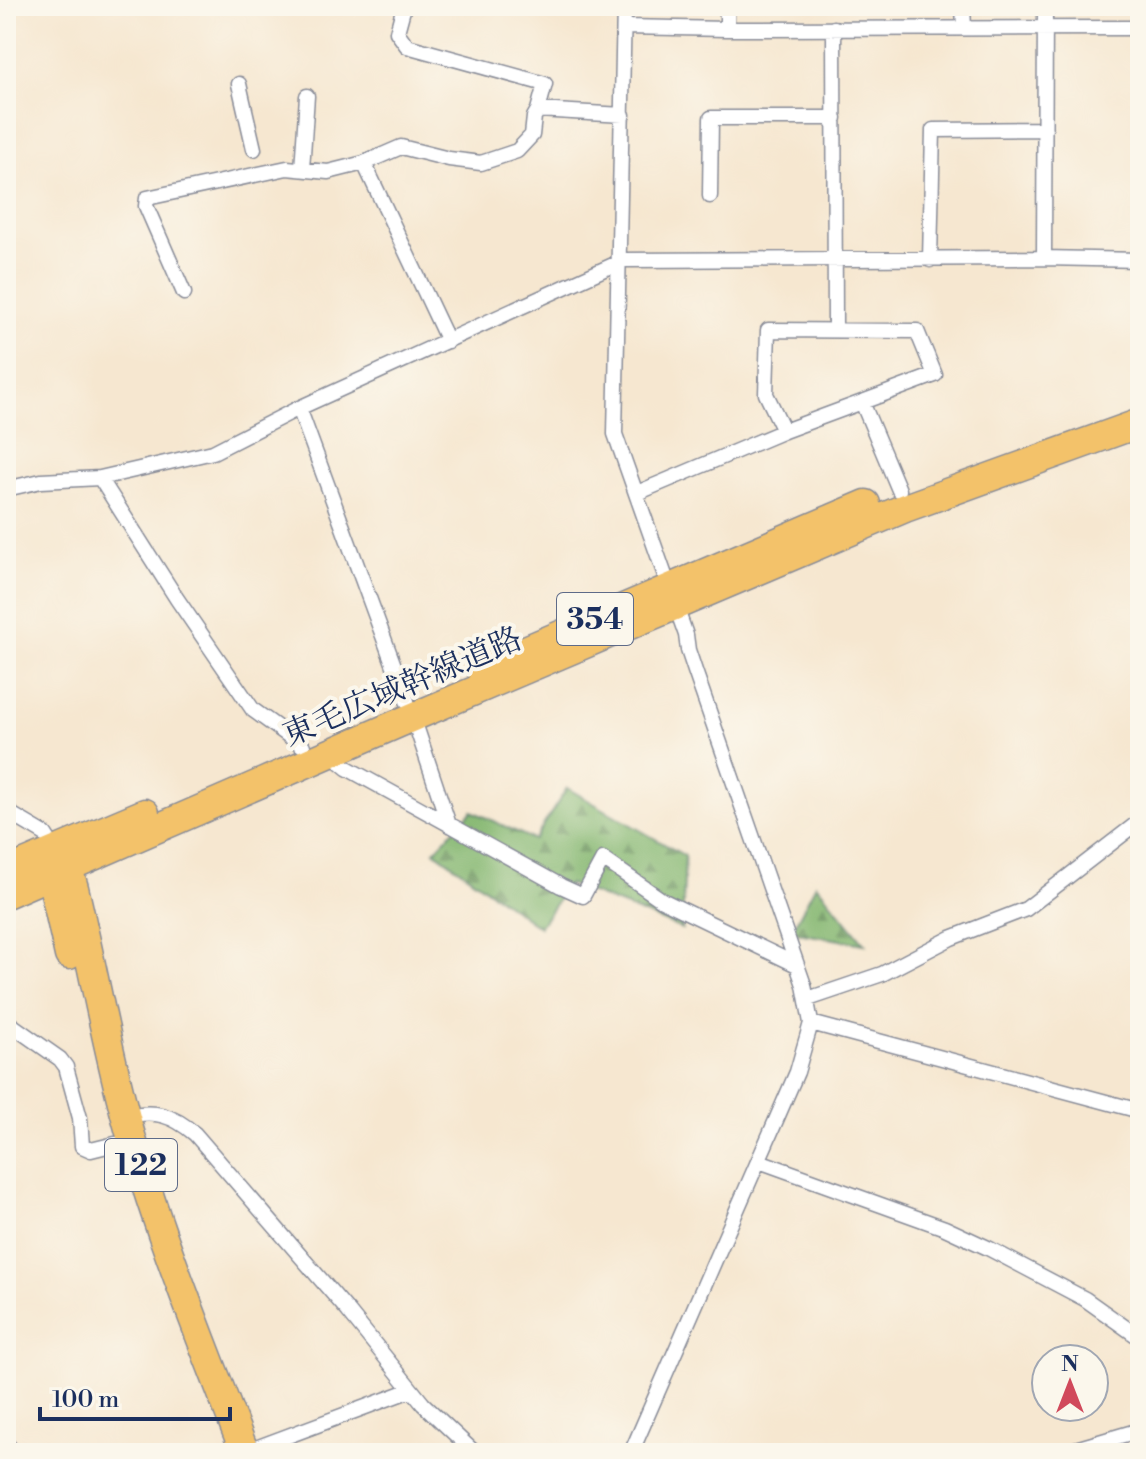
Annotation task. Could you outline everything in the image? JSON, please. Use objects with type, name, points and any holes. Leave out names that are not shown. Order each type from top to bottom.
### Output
[{"type":"highway","name":"東毛広域幹線道路","points":[[6,894],[58,865],[672,596],[899,490],[1140,403]]},
{"type":"highway","name":"東毛広域幹線道路","points":[[672,596],[1140,423]]},
{"type":"highway","name":"東毛広域幹線道路","points":[[6,872],[58,865]]},
{"type":"highway","name":"122","points":[[58,865],[126,1117],[238,1453]]},
{"type":"highway","name":"122","points":[[58,865],[81,1017],[115,1144],[180,1336],[238,1453]]},
{"type":"street","points":[[184,293],[146,206],[147,198],[287,168],[328,172],[364,163],[401,147],[481,163],[517,151],[532,135],[534,117],[545,84],[407,46],[397,32],[404,6]]},
{"type":"street","points":[[624,6],[615,434],[797,965],[808,999],[811,1023],[797,1072],[631,1453]]},
{"type":"street","points":[[727,6],[727,29]]},
{"type":"street","points":[[963,6],[964,28]]},
{"type":"street","points":[[1044,258],[1045,6]]},
{"type":"street","points":[[625,27],[1140,28]]},
{"type":"street","points":[[834,28],[835,330]]},
{"type":"street","points":[[239,84],[254,149]]},
{"type":"street","points":[[302,169],[307,96]]},
{"type":"street","points":[[538,110],[623,115]]},
{"type":"street","points":[[710,196],[711,118],[835,118]]},
{"type":"street","points":[[930,260],[933,130],[1045,129]]},
{"type":"street","points":[[364,163],[448,341]]},
{"type":"street","points":[[6,489],[41,481],[100,478],[213,452],[299,408],[620,262],[1140,260]]},
{"type":"street","points":[[637,493],[784,431],[935,375],[917,331],[768,330],[766,394],[784,431]]},
{"type":"street","points":[[862,402],[899,490]]},
{"type":"street","points":[[299,408],[410,709],[449,825]]},
{"type":"street","points":[[100,478],[253,710],[347,768],[583,896],[603,859],[662,900],[797,965]]},
{"type":"street","points":[[6,811],[45,834],[58,865]]},
{"type":"street","points":[[808,999],[882,974],[951,938],[1026,909],[1140,821]]},
{"type":"street","points":[[6,1021],[60,1059],[66,1067],[80,1118],[82,1146],[91,1150],[115,1144]]},
{"type":"street","points":[[811,1023],[1140,1111]]},
{"type":"street","points":[[126,1117],[144,1112],[161,1113],[174,1118],[195,1134],[348,1311],[411,1390],[438,1420],[475,1453]]},
{"type":"street","points":[[759,1161],[945,1228],[1085,1299],[1140,1338]]},
{"type":"street","points":[[238,1453],[411,1390]]},
{"type":"street","points":[[1062,1453],[1140,1430]]},
{"type":"street","points":[[6,1443],[14,1453]]},
{"type":"green space","points":[[567,788],[685,856],[682,929],[569,884],[539,927],[434,851],[472,811],[534,840]]},
{"type":"green space","points":[[816,884],[865,944],[791,932]]}]
